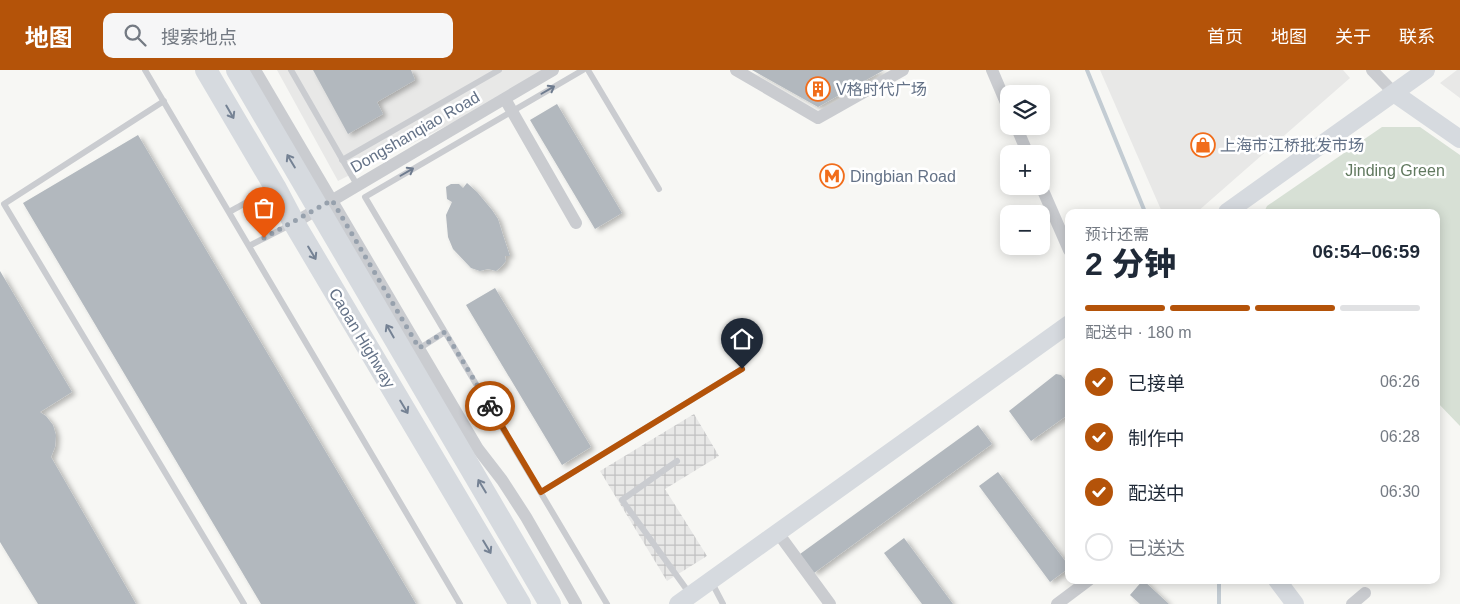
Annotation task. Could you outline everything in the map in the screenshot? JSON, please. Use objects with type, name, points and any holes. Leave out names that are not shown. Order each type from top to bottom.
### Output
[{"type":"highway","name":"Caoan Highway","points":[[206,70],[294,223],[520,604]]},
{"type":"highway","name":"Caoan Highway","points":[[237,70],[325,204],[412,353],[550,604]]},
{"type":"street","points":[[255,70],[325,204]]},
{"type":"street","name":"Dongshanqiao Road","points":[[294,223],[554,70]]},
{"type":"street","points":[[736,70],[818,118],[903,70]]},
{"type":"street","points":[[992,70],[1000,89]]},
{"type":"street","points":[[1372,70],[1394,93],[1460,139]]},
{"type":"street","points":[[1231,209],[1426,70]]},
{"type":"street","points":[[505,99],[576,222]]},
{"type":"street","points":[[1045,195],[1065,241]]},
{"type":"street","points":[[684,599],[1065,327]]},
{"type":"street","points":[[412,353],[526,516],[576,604]]},
{"type":"street","points":[[778,533],[830,604]]},
{"type":"street","points":[[1057,604],[1084,584]]},
{"type":"street","points":[[1280,584],[1295,604]]},
{"type":"street","points":[[1352,604],[1365,593]]},
{"type":"lane","points":[[146,70],[460,604]]},
{"type":"lane","points":[[291,70],[357,186]]},
{"type":"lane","points":[[342,160],[499,70]]},
{"type":"lane","points":[[582,70],[365,197],[607,604]]},
{"type":"lane","points":[[588,70],[659,188]]},
{"type":"lane","points":[[164,101],[4,204],[244,604]]},
{"type":"lane","points":[[229,212],[275,187]]},
{"type":"lane","points":[[249,246],[294,223]]},
{"type":"lane","points":[[412,353],[445,332]]},
{"type":"lane","points":[[541,492],[742,369]]},
{"type":"lane","points":[[677,461],[622,500],[684,599]]},
{"type":"lane","points":[[711,580],[723,604]]},
{"type":"shaded area","points":[[277,70],[557,70],[338,181]]},
{"type":"shaded area","name":"上海市江桥批发市场","points":[[1100,70],[1343,70],[1350,78],[1200,209],[1161,209]]},
{"type":"shaded area","points":[[1457,70],[1460,70],[1460,98],[1440,83]]},
{"type":"shaded area","points":[[694,414],[719,456],[665,489],[707,556],[667,581],[600,471]]},
{"type":"green space","name":"Jinding Green","points":[[1382,127],[1420,127],[1460,155],[1460,426],[1440,405],[1440,209],[1266,209],[1267,206]]},
{"type":"building","points":[[313,70],[411,70],[415,80],[377,102],[383,114],[348,134]]},
{"type":"building","name":"V格时代广场","points":[[752,70],[884,70],[818,107]]},
{"type":"building","points":[[557,104],[622,213],[595,229],[530,120]]},
{"type":"building","points":[[138,135],[416,604],[261,604],[23,203]]},
{"type":"building","points":[[467,183],[477,192],[498,219],[510,256],[505,256],[506,261],[496,271],[488,269],[480,271],[471,268],[453,249],[448,237],[446,215],[452,202],[447,199],[446,187],[451,184],[459,184],[463,188]]},
{"type":"building","points":[[0,271],[72,392],[40,412],[53,425],[56,435],[55,447],[51,457],[136,604],[38,604],[0,542]]},
{"type":"building","points":[[495,288],[591,447],[562,465],[466,305]]},
{"type":"building","points":[[1056,374],[1061,375],[1065,380],[1065,417],[1031,441],[1009,411]]},
{"type":"building","points":[[978,425],[992,444],[814,573],[800,554]]},
{"type":"building","points":[[998,472],[1065,561],[1065,571],[1050,582],[979,486]]},
{"type":"building","points":[[904,538],[953,604],[922,604],[884,553]]},
{"type":"building","points":[[1140,584],[1147,584],[1169,604],[1140,604],[1130,595]]},
{"type":"waterway","points":[[1087,70],[1144,209]]},
{"type":"waterway","points":[[1219,584],[1219,604]]},
{"type":"way so far","points":[[264,238],[294,223],[332,200],[419,348],[445,332],[490,406]]},
{"type":"place","name":"V格时代广场","points":[[818,89]]},
{"type":"place","name":"上海市江桥批发市场","points":[[1203,145]]},
{"type":"place","name":"Dingbian Road","points":[[832,176]]},
{"type":"route","points":[[490,406],[541,492],[742,369]]}]
